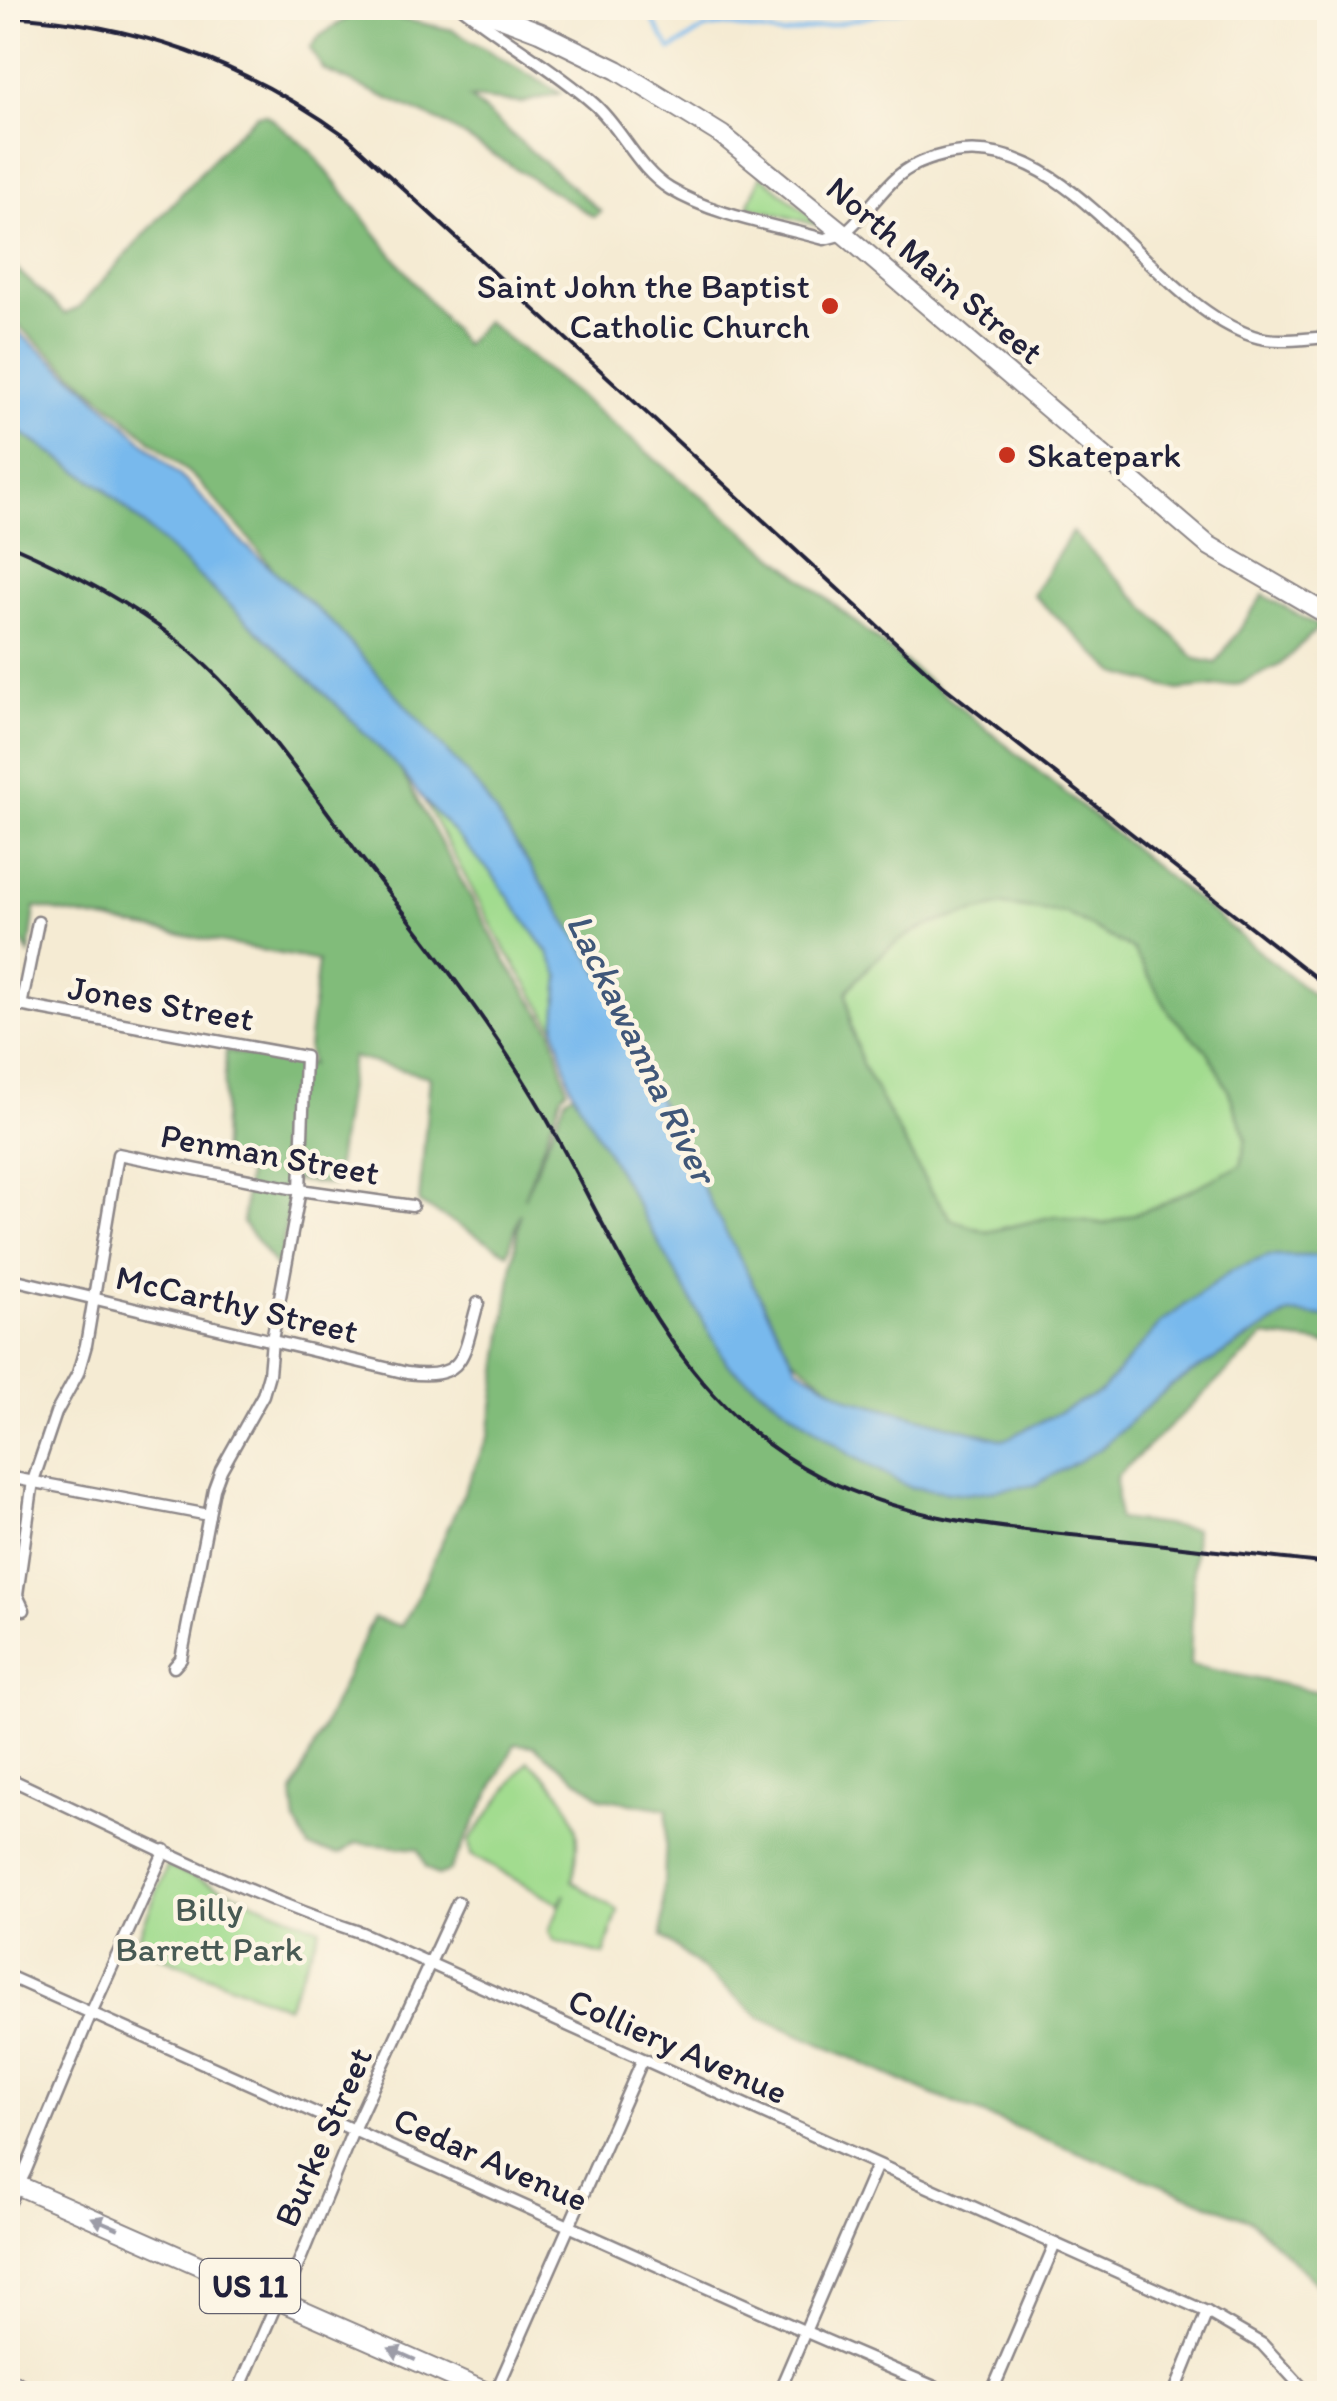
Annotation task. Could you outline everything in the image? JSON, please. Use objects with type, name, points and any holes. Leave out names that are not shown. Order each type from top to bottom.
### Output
[{"type":"main road","name":"North Main Street","points":[[476,8],[539,32],[618,70],[722,136],[844,234],[1208,544],[1330,616]]},
{"type":"main road","name":"US 11","points":[[13,2183],[493,2394]]},
{"type":"main road","points":[[8,2382],[32,2394]]},
{"type":"street","points":[[462,8],[593,102],[667,188],[716,208],[817,237],[844,234],[900,173],[920,162],[963,152],[1005,155],[1056,180],[1197,303],[1230,326],[1275,340],[1330,337]]},
{"type":"street","points":[[21,1006],[38,922]]},
{"type":"street","name":"Jones Street","points":[[8,1003],[305,1057],[300,1190]]},
{"type":"street","name":"Penman Street","points":[[93,1298],[118,1154],[300,1190],[412,1206]]},
{"type":"street","points":[[174,1667],[181,1658],[221,1470],[263,1394],[269,1374],[300,1190]]},
{"type":"street","name":"McCarthy Street","points":[[8,1278],[407,1373],[434,1376],[453,1370],[461,1359],[478,1304]]},
{"type":"street","points":[[24,1610],[17,1595],[33,1481],[56,1413],[78,1373],[93,1298]]},
{"type":"street","points":[[8,1477],[209,1515]]},
{"type":"street","name":"Colliery Avenue","points":[[8,1778],[301,1913],[362,1933],[1208,2312],[1262,2344],[1308,2394]]},
{"type":"street","points":[[8,2206],[13,2183],[165,1850]]},
{"type":"street","name":"Burke Street","points":[[237,2394],[288,2289],[354,2128],[458,1902]]},
{"type":"street","name":"Cedar Avenue","points":[[8,1976],[951,2394]]},
{"type":"street","points":[[493,2394],[642,2061]]},
{"type":"street","points":[[778,2394],[877,2165]]},
{"type":"street","points":[[991,2394],[1056,2244]]},
{"type":"street","points":[[1174,2394],[1208,2312]]},
{"type":"green space","points":[[359,10],[453,30],[560,93],[522,103],[470,98],[601,212],[594,217],[441,122],[324,70],[310,48],[320,36]]},
{"type":"green space","points":[[266,114],[310,150],[464,345],[486,321],[1329,1008],[1329,1256],[1232,1293],[1100,1404],[1002,1449],[855,1405],[792,1357],[644,1096],[390,715],[198,481],[8,317],[8,261],[65,314],[77,309],[257,115]],"holes":[[[1003,905],[1066,913],[1133,950],[1171,1015],[1208,1052],[1229,1092],[1246,1138],[1241,1165],[1158,1206],[1105,1224],[1055,1216],[987,1232],[952,1220],[929,1188],[862,1064],[851,1027],[847,992],[881,955],[934,924]]]},
{"type":"green space","points":[[761,175],[821,226],[748,206]]},
{"type":"green space","points":[[8,428],[17,430],[104,488],[349,715],[400,769],[508,965],[552,1030],[567,1089],[524,1198],[566,1097],[576,1091],[728,1365],[851,1455],[910,1487],[1100,1449],[1170,1386],[1290,1313],[1329,1317],[1329,1344],[1265,1336],[1116,1477],[1118,1519],[1195,1529],[1190,1665],[1329,1694],[1329,2295],[1252,2221],[929,2093],[760,2017],[662,1936],[667,1809],[602,1798],[534,1746],[515,1744],[450,1870],[438,1876],[426,1867],[418,1849],[356,1843],[340,1854],[309,1848],[296,1823],[293,1793],[373,1618],[401,1626],[489,1435],[520,1213],[508,1253],[419,1203],[430,1077],[352,1057],[334,1185],[293,1180],[279,1270],[243,1223],[247,1172],[221,1165],[226,1051],[311,1065],[308,1049],[318,961],[35,907],[29,954],[8,917]]},
{"type":"green space","points":[[1072,532],[1196,659],[1216,663],[1263,595],[1319,627],[1280,665],[1240,684],[1178,690],[1116,673],[1033,595]]},
{"type":"green space","points":[[423,799],[493,875],[549,954],[560,977],[555,1028],[504,948]]},
{"type":"green space","points":[[1003,905],[1066,913],[1134,950],[1171,1015],[1208,1052],[1229,1092],[1246,1138],[1242,1165],[1158,1206],[1105,1224],[1055,1216],[987,1232],[952,1220],[929,1188],[862,1064],[851,1027],[847,992],[864,971],[898,942],[934,924]]},
{"type":"green space","points":[[528,1761],[555,1786],[571,1813],[577,1844],[572,1881],[618,1911],[604,1955],[554,1941],[549,1931],[565,1894],[559,1904],[471,1855],[469,1841]]},
{"type":"green space","name":"Billy Barrett Park","points":[[167,1866],[320,1928],[287,2007],[135,1946]]},
{"type":"water","points":[[8,324],[84,386],[194,489],[244,544],[332,623],[479,788],[610,988],[669,1124],[797,1367],[851,1399],[1004,1440],[1100,1392],[1162,1322],[1232,1270],[1268,1256],[1329,1256],[1329,1317],[1289,1313],[1170,1386],[1100,1449],[1035,1485],[966,1494],[909,1487],[851,1455],[728,1365],[571,1088],[555,1028],[560,977],[549,954],[493,875],[400,769],[338,706],[104,488],[17,430],[8,428]]},
{"type":"waterway","points":[[645,8],[671,50],[704,29],[725,25],[783,35],[910,8]]},
{"type":"railway","points":[[8,16],[100,27],[186,51],[268,87],[347,137],[942,685],[1330,989]]},
{"type":"railway","points":[[8,544],[53,564],[138,612],[204,664],[251,714],[479,1013],[544,1114],[656,1318],[689,1365],[727,1408],[770,1446],[852,1491],[948,1518],[1014,1529],[1330,1564]]},
{"type":"place","name":"Saint John the Baptist Catholic Church","points":[[830,306]]},
{"type":"place","name":"Skatepark","points":[[1007,455]]},
{"type":"water label","name":"Lackawanna River","points":[[642,1048]]}]
